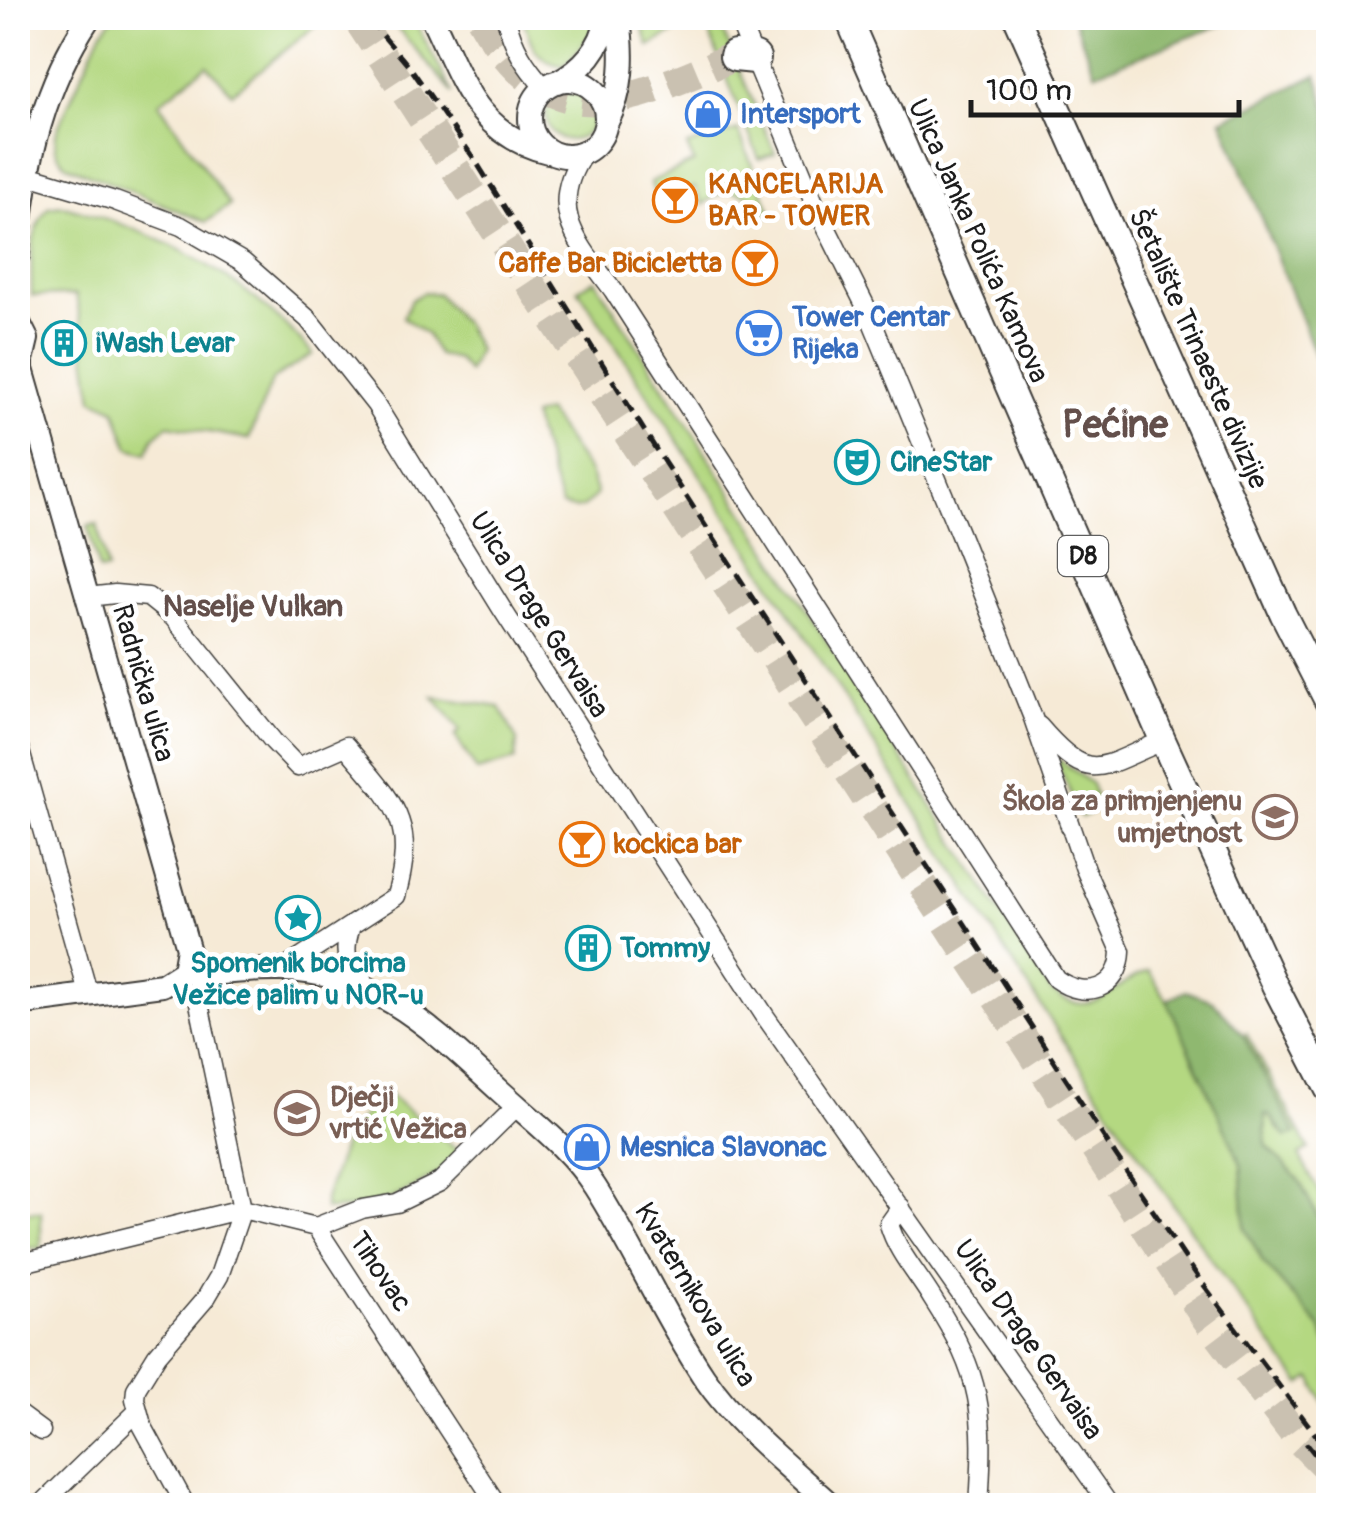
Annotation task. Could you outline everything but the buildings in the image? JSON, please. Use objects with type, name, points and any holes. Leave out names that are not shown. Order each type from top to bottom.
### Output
[{"type":"main road","points":[[18,255],[36,136],[49,99],[88,18]]},
{"type":"main road","points":[[432,18],[483,114],[506,137],[562,156],[584,153],[602,137],[621,88],[620,18]]},
{"type":"main road","points":[[483,114],[506,119],[525,112],[546,90],[582,65],[600,40],[607,18]]},
{"type":"main road","name":"Ulica Janka Polića Kamova","points":[[848,18],[1163,741],[1275,986],[1328,1088]]},
{"type":"main road","name":"Šetalište Trinaeste divizije","points":[[1018,18],[1283,614],[1328,702]]},
{"type":"main road","points":[[546,90],[583,83],[602,100],[606,124]]},
{"type":"main road","points":[[546,90],[530,125],[541,146],[551,152]]},
{"type":"main road","name":"Radnička ulica","points":[[20,319],[27,339],[19,366],[36,412],[188,948],[190,973]]},
{"type":"main road","name":"Kvaternikova ulica","points":[[18,1004],[162,986],[190,973],[284,970],[356,984],[388,997],[446,1041],[574,1159],[593,1183],[704,1378],[731,1412],[832,1506]]},
{"type":"street","points":[[506,18],[517,52],[546,90]]},
{"type":"street","points":[[584,153],[568,179],[565,198],[568,219],[579,244],[835,635],[1018,926],[1056,979],[1068,988],[1084,992],[1108,984],[1116,973],[1120,951],[1063,811],[1032,718],[866,306],[745,57],[738,18]]},
{"type":"street","name":"Ulica Drage Gervaisa","points":[[28,176],[115,201],[181,226],[244,262],[308,319],[376,405],[502,610],[714,938],[1110,1506]]},
{"type":"street","name":"Kvaternikova ulica","points":[[87,598],[115,594],[148,598],[174,617],[298,767],[346,746],[400,815],[405,835],[396,896],[284,970]]},
{"type":"street","points":[[1032,718],[1059,748],[1089,768],[1101,769],[1163,741]]},
{"type":"street","points":[[18,744],[89,996]]},
{"type":"street","points":[[345,932],[335,958],[337,970],[356,984]]},
{"type":"street","name":"Radnička ulica","points":[[190,973],[198,994],[242,1209]]},
{"type":"street","points":[[316,1227],[362,1210],[397,1203],[440,1182],[517,1106]]},
{"type":"street","name":"Ulica Drage Gervaisa","points":[[900,1207],[888,1224],[893,1240],[949,1324],[972,1370],[983,1441],[978,1506]]},
{"type":"street","points":[[186,1506],[166,1474],[138,1411],[136,1388],[206,1298],[219,1276],[242,1209]]},
{"type":"street","name":"Tihovac","points":[[18,1264],[242,1209],[316,1227],[498,1506]]},
{"type":"street","points":[[40,1506],[138,1411]]},
{"type":"street","points":[[18,1414],[41,1431]]},
{"type":"green space","points":[[113,18],[325,18],[232,93],[207,65],[159,103],[230,205],[206,222],[66,165],[57,153],[57,130],[101,32]]},
{"type":"green space","points":[[389,18],[413,18],[453,93]]},
{"type":"green space","points":[[523,18],[599,18],[594,32],[564,66],[540,55],[531,43]]},
{"type":"green space","points":[[639,18],[702,18],[649,46]]},
{"type":"green space","points":[[703,18],[717,18],[775,153],[759,159]]},
{"type":"green space","points":[[1073,18],[1239,18],[1095,73]]},
{"type":"green space","points":[[1317,75],[1328,112],[1328,386],[1222,120]]},
{"type":"green space","points":[[570,92],[587,99],[594,116],[587,133],[570,140],[553,133],[546,116],[553,99]]},
{"type":"green space","points":[[738,130],[772,215],[768,216],[754,200],[738,192],[721,194],[703,205],[695,187],[657,198],[650,182],[694,162],[687,146]]},
{"type":"green space","points":[[61,205],[133,229],[199,260],[259,301],[313,354],[273,379],[249,439],[168,425],[154,437],[147,453],[129,448],[115,409],[93,399],[76,295],[32,296],[32,249],[37,227],[48,207]]},
{"type":"green space","points":[[595,280],[1051,991],[1080,1004],[1092,1003],[1149,971],[1167,1000],[1231,1137],[1241,1164],[1245,1229],[1263,1262],[1320,1327],[1328,1344],[1328,1410],[1311,1378],[1301,1384],[1247,1310],[1042,1007],[578,289]]},
{"type":"green space","points":[[424,292],[438,294],[466,327],[478,350],[468,372],[457,359],[438,355],[427,335],[403,317],[411,300]]},
{"type":"green space","points":[[547,412],[589,472],[597,494],[581,508],[561,505],[532,416]]},
{"type":"green space","points":[[97,524],[107,570],[99,571],[88,526]]},
{"type":"green space","points":[[434,697],[500,707],[517,741],[515,760],[477,771],[455,736],[460,730]]},
{"type":"green space","points":[[1061,760],[1091,784],[1100,808],[1081,817],[1057,763]]},
{"type":"green space","points":[[1186,991],[1213,1001],[1243,1035],[1296,1134],[1286,1137],[1265,1115],[1266,1145],[1298,1179],[1328,1236],[1328,1346],[1320,1327],[1263,1262],[1245,1228],[1241,1164],[1167,1000]]},
{"type":"green space","points":[[1246,1033],[1309,1149],[1299,1155],[1328,1208],[1328,1236],[1298,1179],[1266,1145],[1265,1115],[1278,1129],[1295,1133],[1243,1035]]},
{"type":"green space","points":[[383,1090],[462,1154],[399,1195],[363,1206],[325,1209],[346,1137]]},
{"type":"green space","points":[[18,1212],[41,1212],[41,1248],[18,1248]]},
{"type":"tunnel","points":[[357,18],[1203,1314],[1298,1439],[1328,1469]]},
{"type":"tunnel","points":[[481,18],[507,57],[535,83],[564,96],[594,100],[627,96],[735,56]]},
{"type":"railway","points":[[368,18],[412,70],[475,160],[662,459],[1116,1156],[1200,1280],[1328,1451]]},
{"type":"railway","points":[[1306,1443],[1328,1471]]},
{"type":"place","name":"Intersport","points":[[708,114]]},
{"type":"place","name":"KANCELARIJA BAR - TOWER","points":[[675,200]]},
{"type":"place","name":"Caffe Bar Bicicletta","points":[[755,263]]},
{"type":"place","name":"Tower Centar Rijeka","points":[[759,333]]},
{"type":"place","name":"iWash Levar","points":[[64,343]]},
{"type":"place","name":"CineStar","points":[[857,462]]},
{"type":"place","name":"Škola za primjenjenu umjetnost","points":[[1275,817]]},
{"type":"place","name":"kockica bar","points":[[582,844]]},
{"type":"place","name":"Spomenik borcima Vežice palim u NOR-u","points":[[298,918]]},
{"type":"place","name":"Tommy","points":[[588,948]]},
{"type":"place","name":"Dječji vrtić Vežica","points":[[297,1113]]},
{"type":"place","name":"Mesnica Slavonac","points":[[587,1147]]},
{"type":"district","name":"Pećine","points":[[1115,425]]},
{"type":"district","name":"Naselje Vulkan","points":[[253,606]]}]
